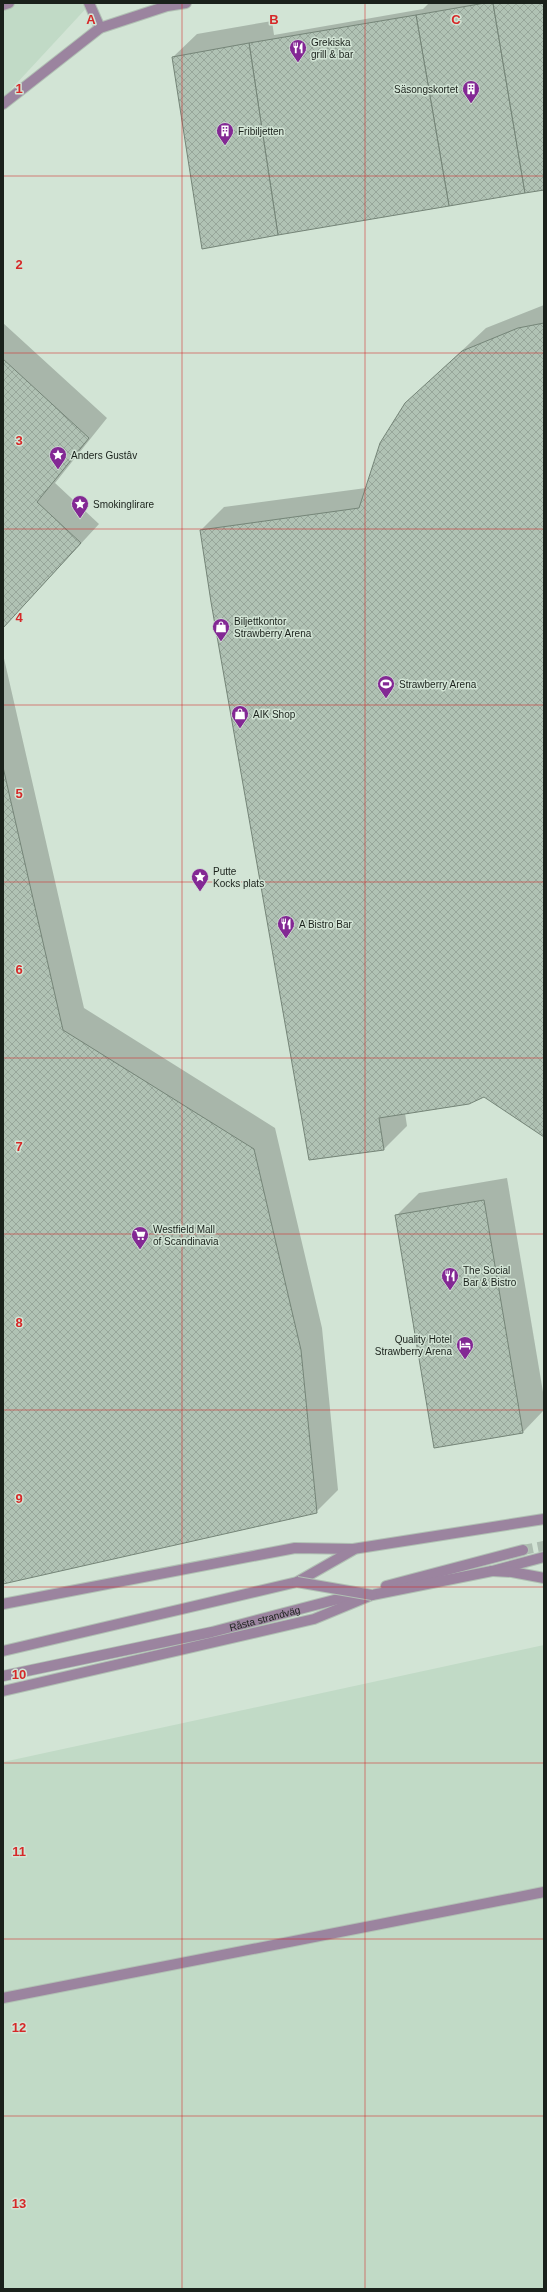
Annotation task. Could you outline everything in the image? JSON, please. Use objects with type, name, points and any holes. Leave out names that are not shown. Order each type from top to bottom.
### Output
[{"type":"street","points":[[3,5],[9,3]]},
{"type":"street","points":[[89,3],[100,28]]},
{"type":"street","points":[[3,104],[100,28],[167,6],[186,3]]},
{"type":"street","points":[[3,1604],[295,1548],[353,1549],[544,1519]]},
{"type":"street","points":[[3,1651],[297,1582],[353,1549]]},
{"type":"street","name":"Råsta strandväg","points":[[3,1676],[212,1632],[523,1550]]},
{"type":"street","points":[[492,1571],[544,1557]]},
{"type":"street","points":[[492,1571],[519,1573],[544,1578]]},
{"type":"street","name":"Råsta strandväg","points":[[3,1691],[314,1619],[372,1596],[492,1571]]},
{"type":"street","points":[[297,1582],[372,1596]]},
{"type":"street","points":[[3,1998],[544,1892]]},
{"type":"shaded area","points":[[3,3],[91,3],[3,98]]},
{"type":"shaded area","points":[[544,1645],[544,2289],[3,2289],[3,1762]]},
{"type":"building","name":"Säsongskortet","points":[[485,3],[493,3],[525,193],[449,206],[416,15]]},
{"type":"building","points":[[493,3],[544,3],[544,190],[525,193]]},
{"type":"building","points":[[416,15],[449,206],[278,235],[249,43]]},
{"type":"building","name":"Fribiljetten","points":[[249,43],[278,235],[202,249],[172,57]]},
{"type":"building","name":"Strawberry Arena","points":[[544,323],[544,1137],[484,1097],[469,1104],[379,1118],[384,1150],[309,1160],[211,602],[200,530],[359,508],[380,443],[405,403],[462,351],[518,328]]},
{"type":"building","points":[[3,359],[89,438],[37,502],[81,543],[3,628]]},
{"type":"building","name":"Westfield Mall of Scandinavia","points":[[3,767],[63,1030],[254,1149],[301,1350],[317,1513],[3,1584]]},
{"type":"building","name":"Quality Hotel Strawberry Arena","points":[[484,1200],[523,1433],[434,1448],[395,1215]]},
{"type":"tunnel","points":[[523,1550],[544,1546]]},
{"type":"place","name":"Grekiska grill & bar","points":[[298,63]]},
{"type":"place","name":"Säsongskortet","points":[[471,104]]},
{"type":"place","name":"Fribiljetten","points":[[225,146]]},
{"type":"place","name":"Anders Gustâv","points":[[58,470]]},
{"type":"place","name":"Smokinglirare","points":[[80,519]]},
{"type":"place","name":"Biljettkontor Strawberry Arena","points":[[221,642]]},
{"type":"place","name":"Strawberry Arena","points":[[386,699]]},
{"type":"place","name":"AIK Shop","points":[[240,729]]},
{"type":"place","name":"Putte Kocks plats","points":[[200,892]]},
{"type":"place","name":"A Bistro Bar","points":[[286,939]]},
{"type":"place","name":"Westfield Mall of Scandinavia","points":[[140,1250]]},
{"type":"place","name":"The Social Bar & Bistro","points":[[450,1291]]},
{"type":"place","name":"Quality Hotel Strawberry Arena","points":[[465,1360]]}]
